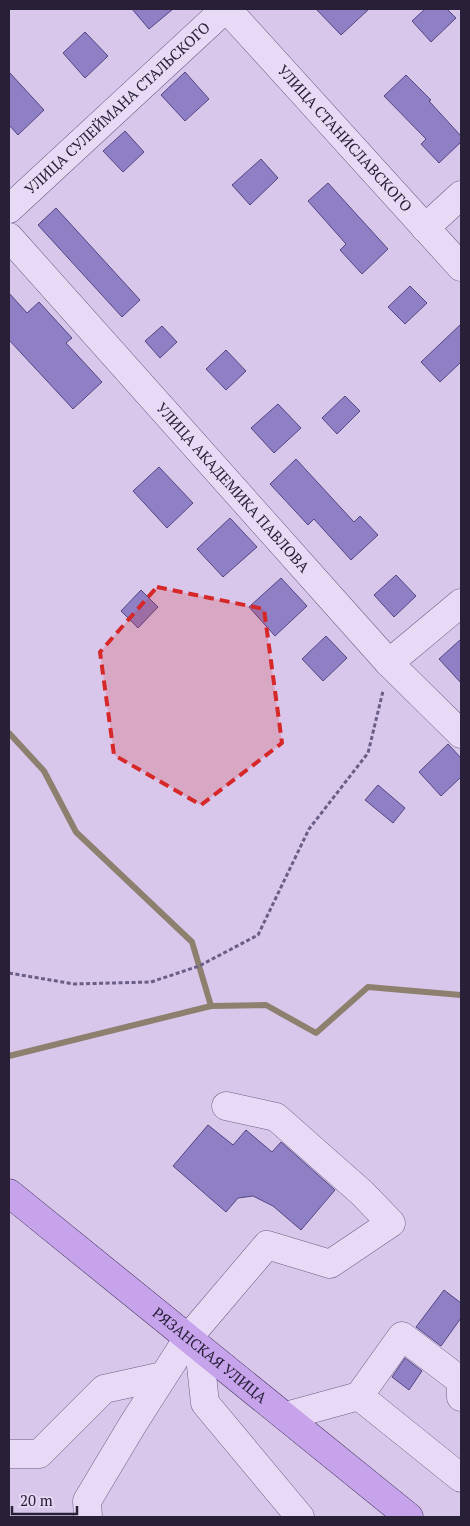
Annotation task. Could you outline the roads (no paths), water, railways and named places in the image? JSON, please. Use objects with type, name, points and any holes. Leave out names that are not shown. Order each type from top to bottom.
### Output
[{"type":"main road","name":"РЯЗАНСКАЯ УЛИЦА","points":[[9,1193],[410,1517]]},
{"type":"street","name":"УЛИЦА СУЛЕЙМАНА СТАЛЬСКОГО","points":[[9,209],[226,9]]},
{"type":"street","name":"УЛИЦА СТАНИСЛАВСКОГО","points":[[226,9],[461,267]]},
{"type":"street","points":[[425,228],[461,194]]},
{"type":"street","name":"УЛИЦА АКАДЕМИКА ПАВЛОВА","points":[[9,237],[389,663],[461,734]]},
{"type":"street","points":[[389,663],[461,603]]},
{"type":"street","points":[[88,1517],[87,1501],[163,1376],[193,1342],[267,1245],[330,1264],[391,1223],[362,1193],[276,1117],[226,1106]]},
{"type":"street","points":[[286,1416],[359,1396],[402,1336],[461,1381],[461,1397]]},
{"type":"street","points":[[193,1342],[205,1403],[300,1517]]},
{"type":"street","points":[[9,1454],[39,1454],[104,1389],[163,1376]]},
{"type":"street","points":[[359,1396],[461,1478]]},
{"type":"waterway","points":[[9,733],[44,771],[76,832],[192,942],[211,1006],[266,1005],[316,1033],[368,987],[461,995]]},
{"type":"waterway","points":[[9,1056],[211,1006]]}]
